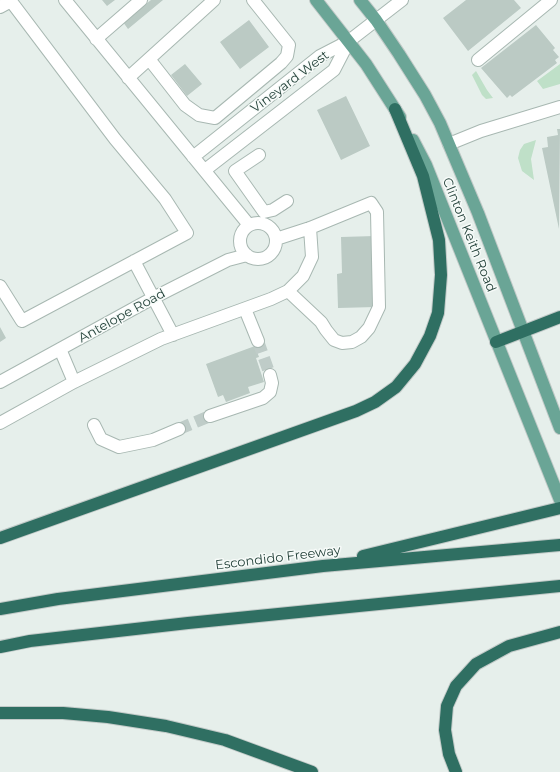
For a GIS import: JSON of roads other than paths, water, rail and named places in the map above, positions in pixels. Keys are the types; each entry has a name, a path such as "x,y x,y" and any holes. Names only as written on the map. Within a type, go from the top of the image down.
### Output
{"highway":[{"path":"0,538 356,411 376,402 396,388 415,364 430,336 438,313 441,276 439,240 423,176 395,109"},
{"path":"496,342 560,317"},
{"path":"323,566 560,508"},
{"name":"Escondido Freeway","path":"0,609 58,599 323,566 560,545"},
{"path":"0,647 30,641 188,622 560,586"},
{"path":"456,772 448,754 445,730 447,706 456,686 476,664 509,646 560,632"},
{"path":"0,713 64,713 108,717 166,726 225,740 312,772"}],"main road":[{"name":"Clinton Keith Road","path":"316,0 385,91 426,165 560,500"},
{"name":"Clinton Keith Road","path":"360,0 376,20 425,95 449,144 524,331 560,428"}],"street":[{"path":"65,0 96,40 249,225"},
{"path":"96,40 141,0"},
{"path":"128,78 214,0"},
{"path":"149,60 186,105 199,115 215,118 281,63 287,56 288,45 253,0"},
{"path":"349,42 402,0"},
{"path":"478,60 551,0"},
{"path":"0,286 22,322 187,233 165,199 7,3"},
{"name":"Vineyard West","path":"193,157 320,56 349,42"},
{"name":"Vineyard West","path":"205,170 334,70 349,42"},
{"path":"449,144 481,131 560,107"},
{"path":"259,155 235,171 264,212 273,210 287,201"},
{"path":"276,239 310,228 371,203 377,212 379,307 369,328 361,337 352,342 338,342 326,330 315,315 288,291"},
{"path":"255,223 266,225 271,229 276,239 275,245 269,255 258,259 247,254 243,250 240,239 245,229 249,225 255,223"},
{"path":"0,423 74,382 173,335 245,309 288,291 302,276 312,257 310,228"},
{"name":"Antelope Road","path":"0,382 153,298 228,260 247,254"},
{"path":"134,261 173,335"},
{"path":"245,309 258,341"},
{"path":"60,350 74,382"},
{"path":"210,416 263,398 270,392 272,383 270,374"},
{"path":"94,425 101,439 119,447 153,440 179,429"}],"tunnel":[{"path":"258,341 270,375"},
{"path":"179,429 210,416"}]}
